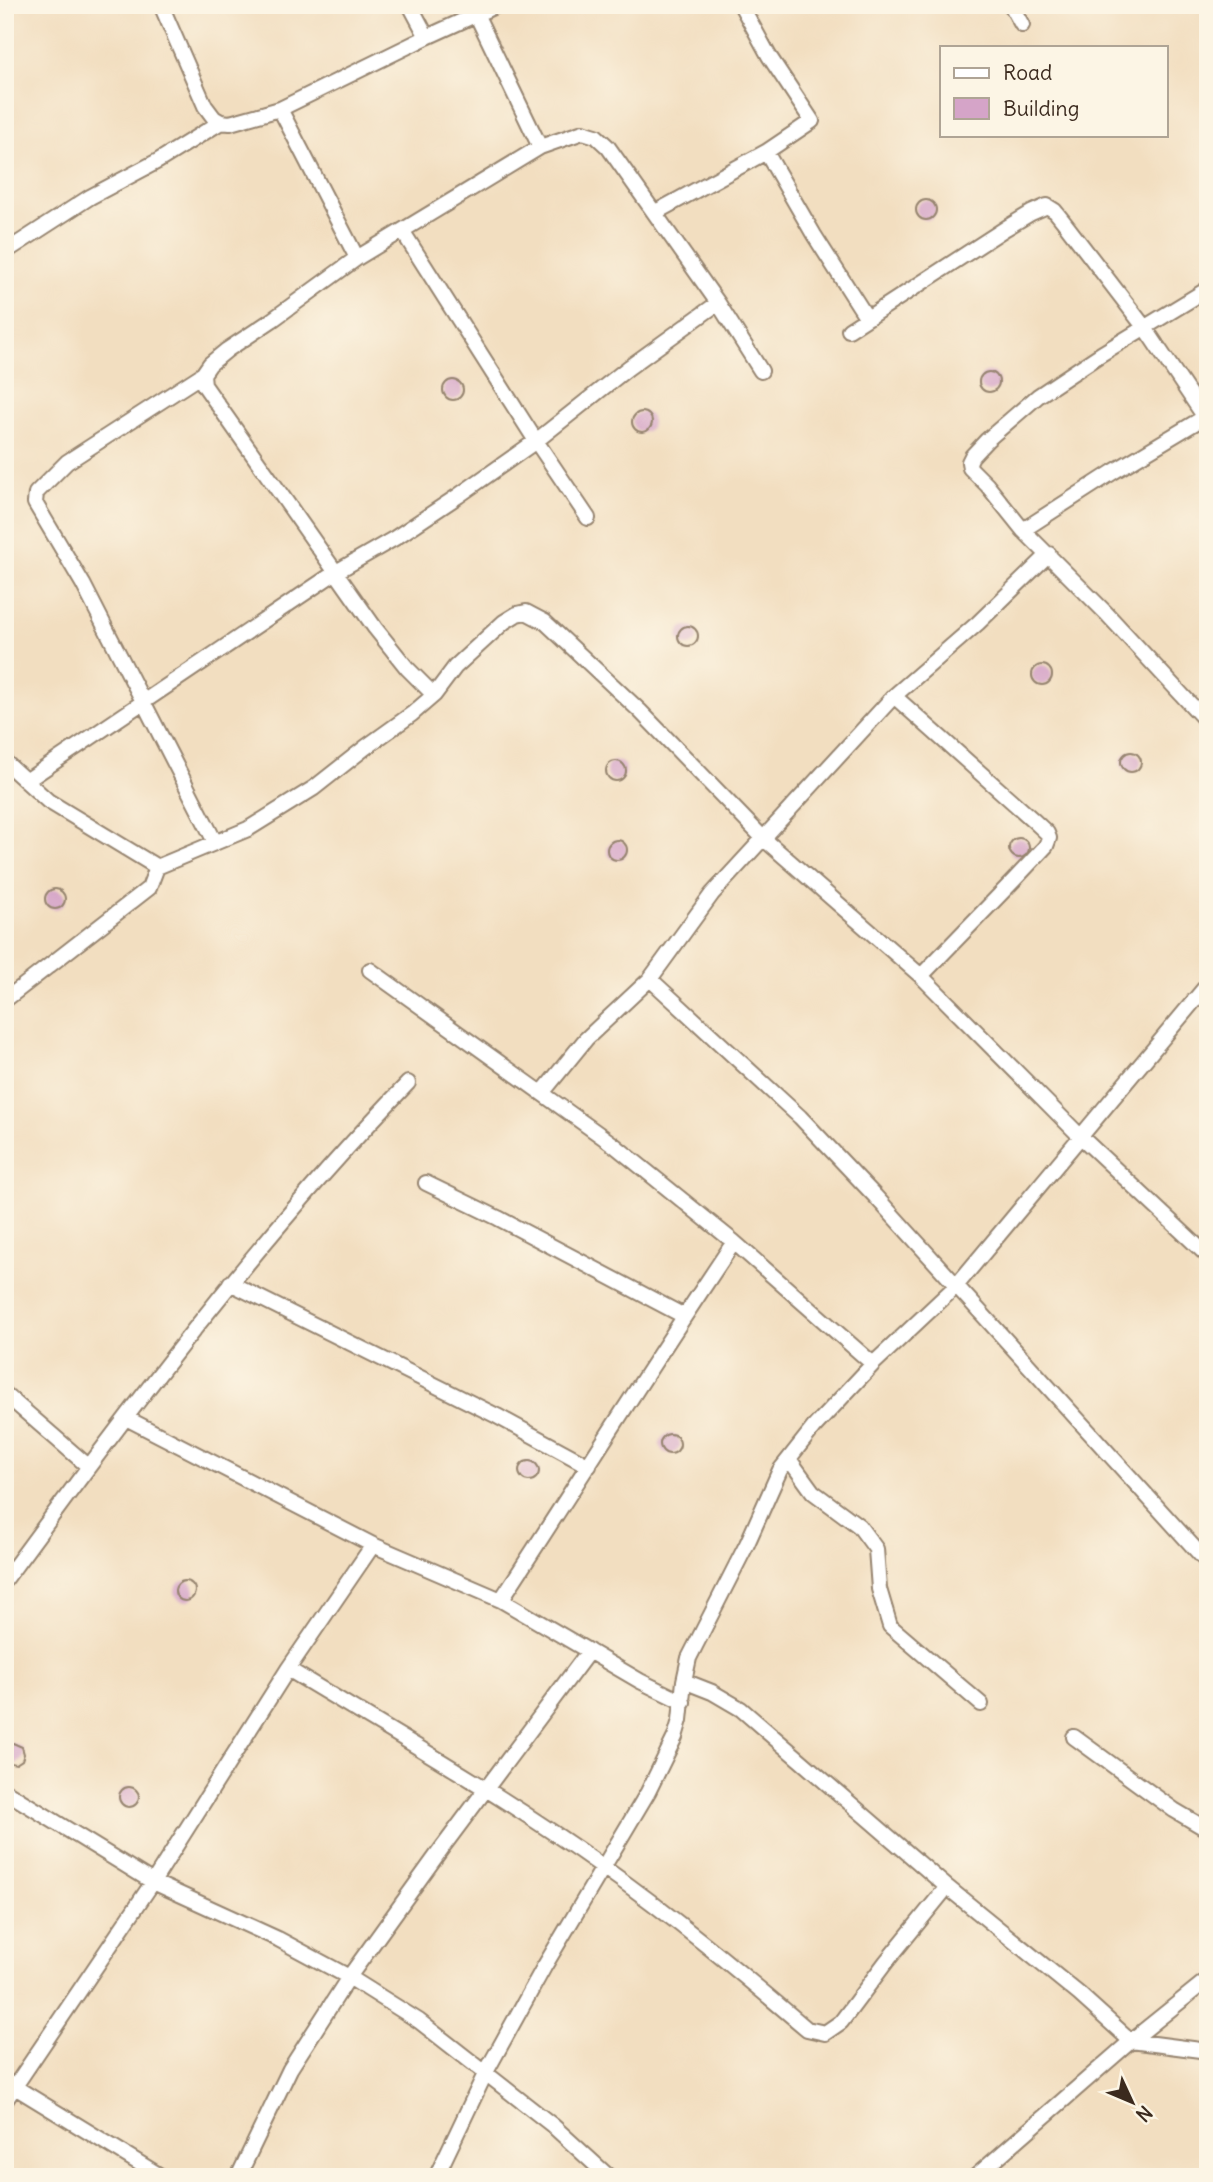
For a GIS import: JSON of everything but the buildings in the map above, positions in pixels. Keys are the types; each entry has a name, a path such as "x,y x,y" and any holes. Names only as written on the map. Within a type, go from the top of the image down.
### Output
{"street":[{"path":"160,5 205,106 214,118 230,123 280,109 497,5"},
{"path":"410,5 427,37"},
{"path":"656,212 766,152 812,121 769,56 741,5"},
{"path":"1011,5 1022,25"},
{"path":"477,16 540,147"},
{"path":"280,109 358,258"},
{"path":"5,252 90,197 158,162 221,122"},
{"path":"215,842 83,584 35,503 36,493 67,462 203,374 210,364 227,350 358,258 540,147 583,132 596,136 608,147 656,212 761,371"},
{"path":"766,152 814,235 867,318"},
{"path":"849,330 1031,213 1047,206 1055,211 1145,328 1207,418 1113,472 1023,530"},
{"path":"403,232 588,518"},
{"path":"1208,289 1038,396 986,440 972,456 970,468 1023,530 1106,613 1208,723"},
{"path":"26,781 336,572 406,531 536,441 628,368 718,303"},
{"path":"203,374 211,395 383,638 407,668 434,695"},
{"path":"542,1093 586,1039 650,979 712,894 894,696 978,623 1049,554"},
{"path":"5,1000 149,888 157,867 248,830 314,788 434,695 455,667 504,622 526,612 535,615 640,711 764,839 921,976 1080,1136 1208,1256"},
{"path":"894,696 1033,820 1049,838 1046,846 921,976"},
{"path":"5,762 48,801 157,867"},
{"path":"370,970 614,1144 734,1242 873,1364"},
{"path":"650,979 800,1117 901,1224 1208,1563"},
{"path":"436,2177 486,2072 544,1967 648,1792 675,1737 689,1658 747,1544 780,1470 814,1427 873,1364 956,1286 1208,984"},
{"path":"5,1580 88,1466 230,1283 363,1129 408,1083"},
{"path":"426,1183 684,1316"},
{"path":"501,1600 734,1242"},
{"path":"230,1283 497,1416 589,1466"},
{"path":"5,1394 88,1466"},
{"path":"126,1418 373,1545 501,1600 640,1681 683,1702"},
{"path":"789,1459 813,1492 859,1526 876,1549 879,1589 890,1626 981,1704"},
{"path":"5,2101 9,2084 153,1882 288,1670 373,1545"},
{"path":"238,2177 290,2069 349,1977 589,1651"},
{"path":"288,1670 486,1788 604,1868 733,1967 807,2029 825,2033 841,2022 947,1887"},
{"path":"684,1681 712,1692 741,1709 1131,2041 1208,2051"},
{"path":"1074,1737 1174,1810 1208,1830"},
{"path":"5,1791 153,1882 278,1939 349,1977 419,2021 552,2125 609,2177"},
{"path":"975,2177 1131,2041 1208,1979"},
{"path":"9,2084 162,2177"}]}
